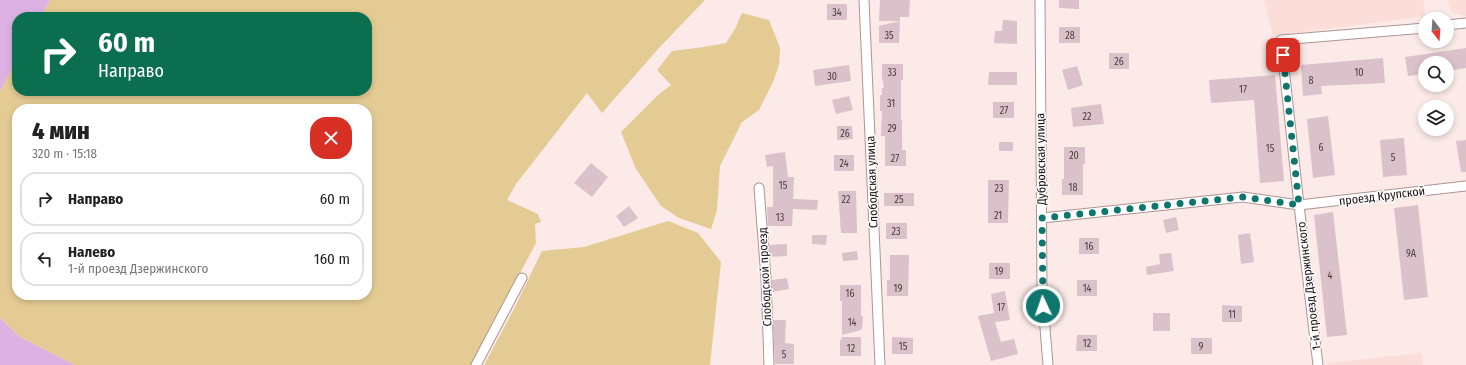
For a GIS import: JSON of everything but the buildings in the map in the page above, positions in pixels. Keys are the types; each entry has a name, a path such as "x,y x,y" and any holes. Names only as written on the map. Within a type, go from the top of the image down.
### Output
{"street":[{"name":"Слободская улица","path":"864,0 880,365"},
{"name":"Дубровская улица","path":"1040,0 1042,291 1048,365"},
{"path":"1454,25 1466,23"},
{"name":"1-й проезд Дзержинского","path":"1318,365 1299,205 1282,40 1418,29"},
{"name":"проезд Крупской","path":"1042,218 1243,197 1299,205 1466,186"},
{"name":"Слободской проезд","path":"760,188 766,278 769,365"},
{"path":"476,365 522,278"}],"shaded area":[{"path":"0,0 50,0 44,12 12,12 12,69 0,91"},
{"path":"50,0 705,0 658,49 602,113 587,93 516,184 507,200 538,214 541,222 535,224 536,243 471,365 75,365 20,337 0,318 0,91 12,69 12,96 372,96 372,12 44,12"},
{"path":"1264,0 1423,0 1425,12 1418,12 1418,17 1273,36"},
{"path":"1447,0 1466,0 1466,16 1451,12"},
{"path":"742,13 769,20 780,48 779,65 773,82 759,110 742,122 720,166 717,210 711,229 679,218 661,206 636,169 621,132 658,95 671,85 657,70 672,51 726,43 735,29"},
{"path":"668,221 698,233 721,262 710,365 484,365 514,309 542,251 584,247"},
{"path":"0,318 20,337 75,365 0,365"},
{"path":"1421,353 1423,365 1328,365 1328,363"}],"route":[{"path":"1043,306 1042,218 1243,197 1299,205 1283,55"}]}
